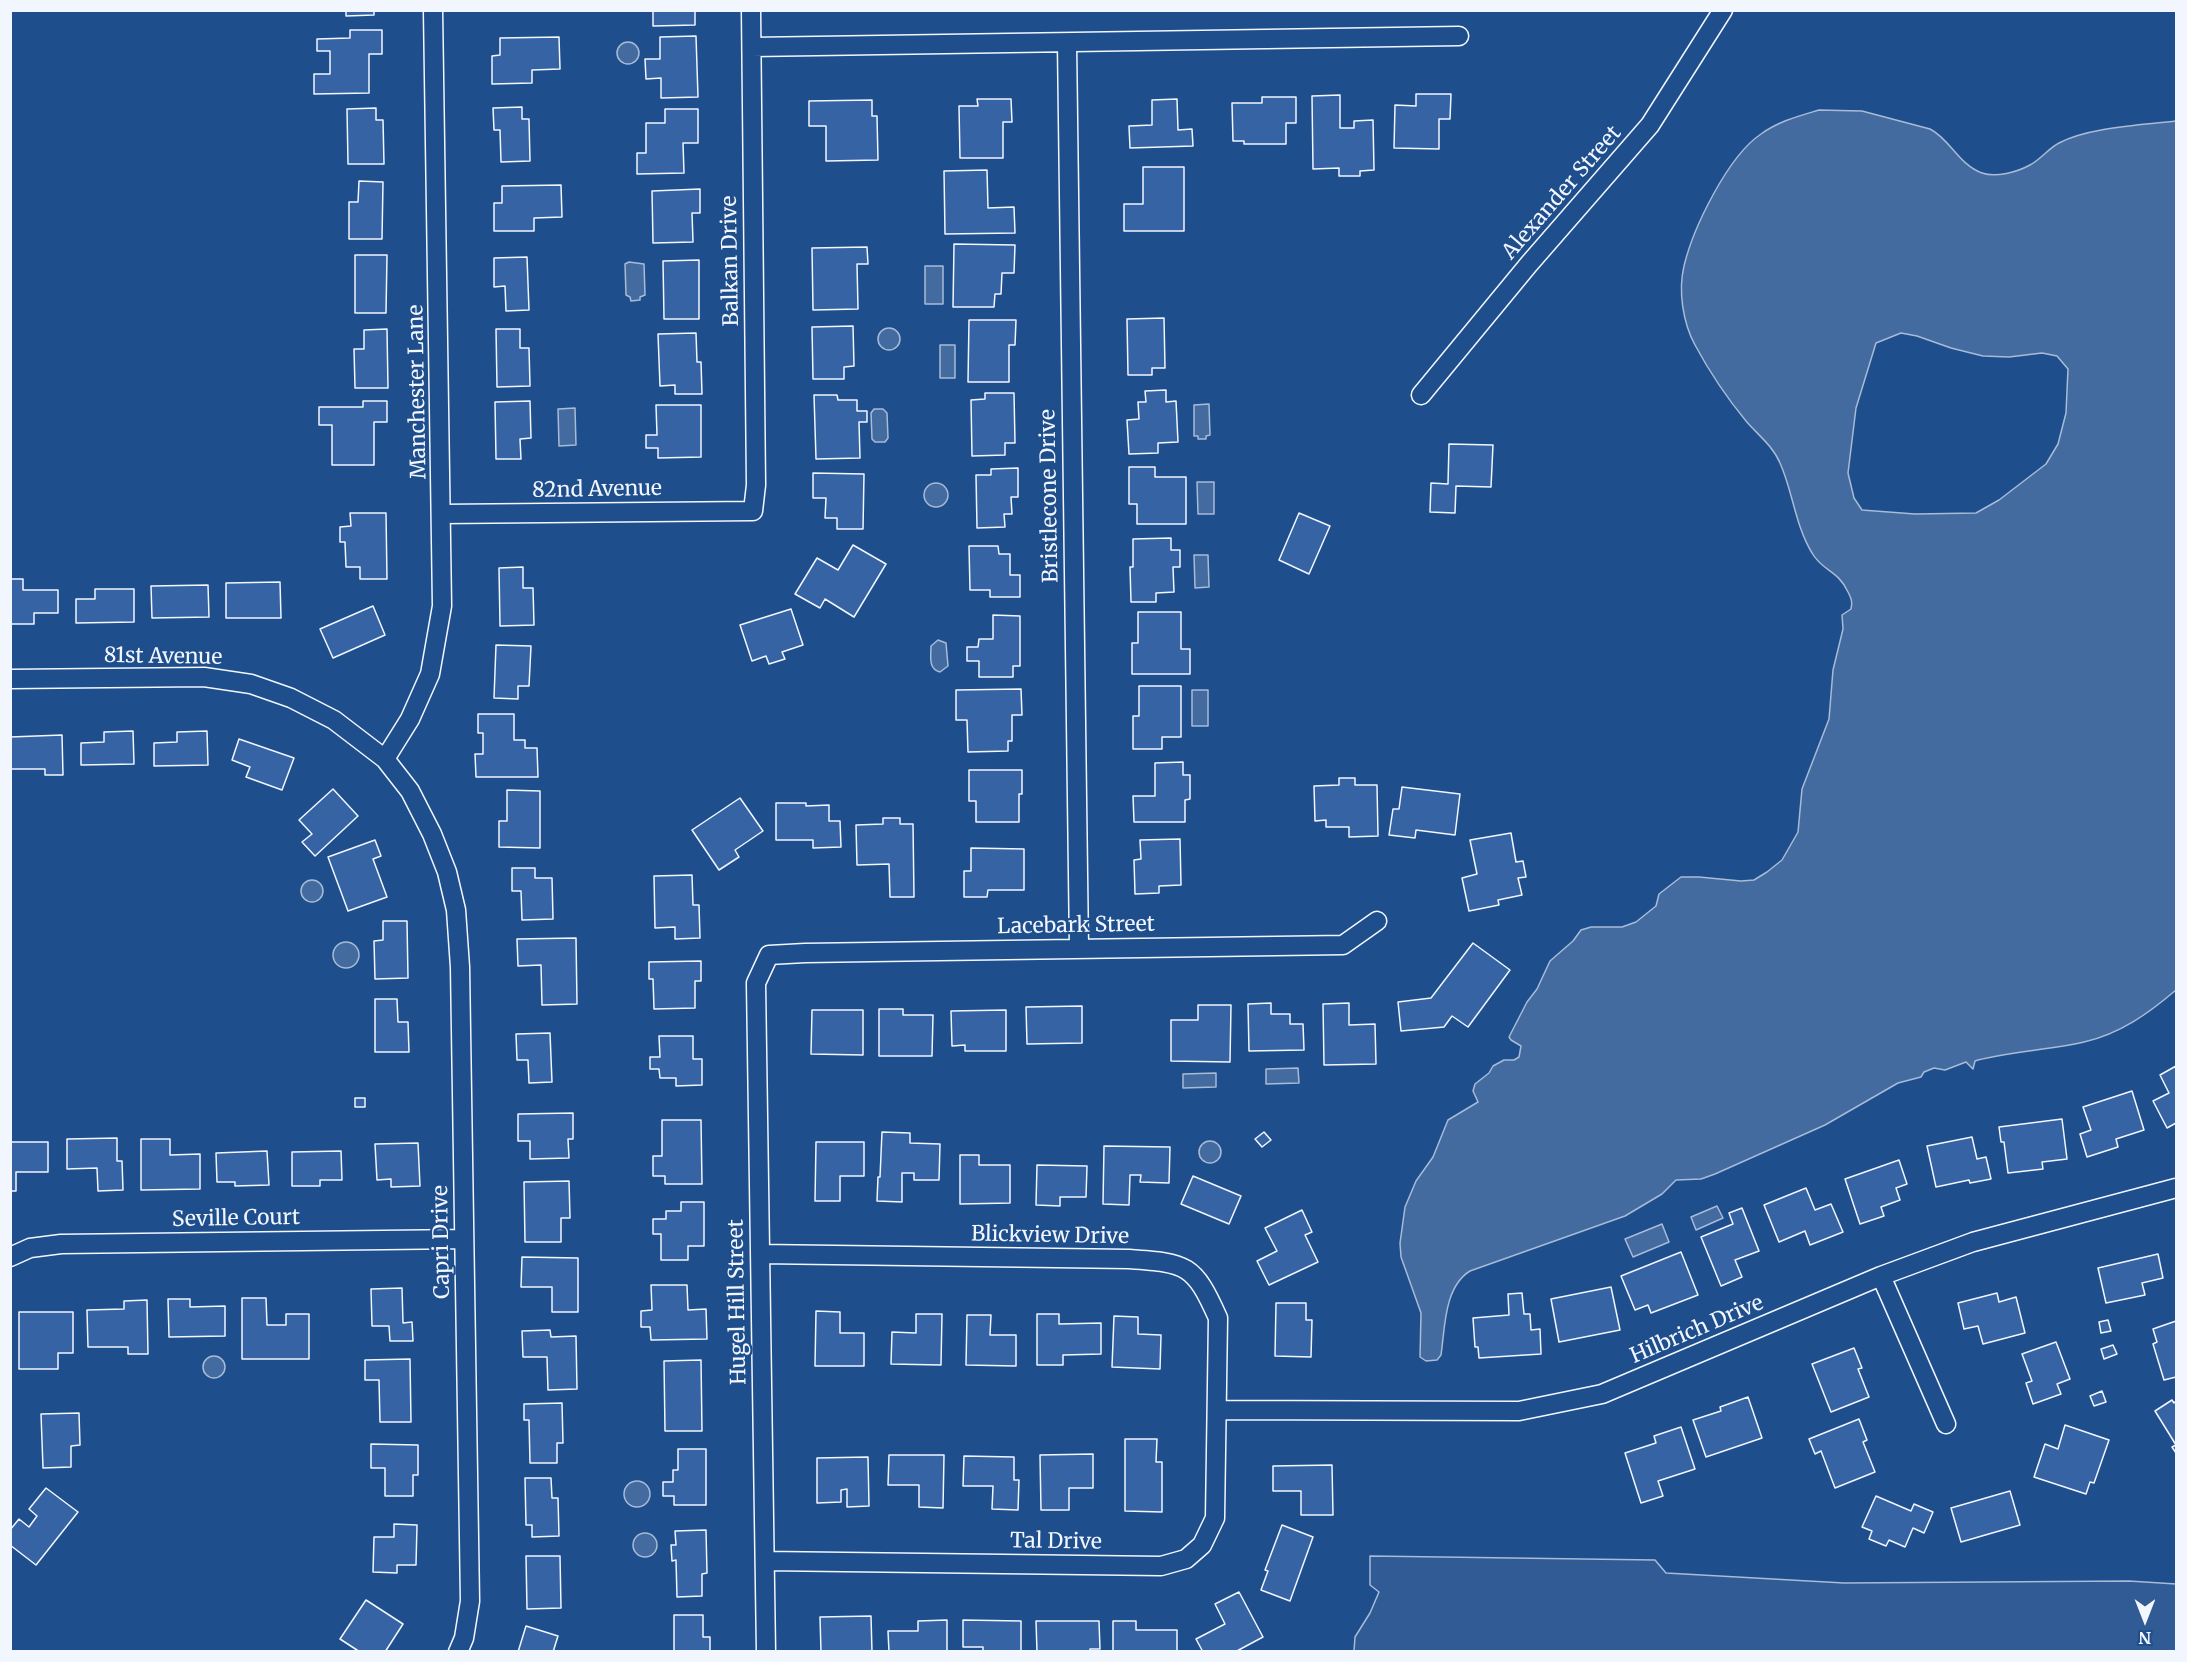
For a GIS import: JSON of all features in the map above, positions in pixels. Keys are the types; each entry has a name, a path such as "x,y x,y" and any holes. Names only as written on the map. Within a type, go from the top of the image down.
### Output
{"street":[{"name":"Manchester Lane","path":"385,759 410,719 430,674 442,606 433,10"},
{"name":"Balkan Drive","path":"751,10 756,485 753,512"},
{"name":"Alexander Street","path":"1420,395 1529,264 1650,125 1723,10"},
{"path":"752,47 1459,36"},
{"name":"Bristlecone Drive","path":"1066,43 1079,949"},
{"name":"82nd Avenue","path":"442,514 753,512"},
{"name":"81st Avenue","path":"10,679 204,677 251,684 291,698 334,720 385,759 410,791 432,834"},
{"name":"Capri Drive","path":"432,834 447,872 456,910 460,967 470,1601 464,1638 458,1652"},
{"name":"Lacebark Street","path":"769,956 805,953 1343,945 1377,921"},
{"name":"Hugel Hill Street","path":"766,1652 756,983 769,956"},
{"name":"Hilbrich Drive","path":"1218,1410 1519,1411 1602,1394 1881,1276 1973,1242 2176,1188"},
{"name":"Seville Court","path":"10,1257 30,1248 61,1244 464,1239"},
{"name":"Blickview Drive","path":"760,1254 1129,1259 1170,1262 1194,1274 1207,1293 1218,1318 1218,1410"},
{"path":"1881,1276 1946,1425"},
{"name":"Tal Drive","path":"765,1561 1161,1566 1186,1559 1202,1545 1215,1518 1218,1410"}],"shaded area":[{"path":"628,42 636,45 639,53 636,61 628,64 620,61 617,53 620,45"},
{"path":"1819,110 1862,111 1930,129 1937,133 1967,164 1982,173 1994,175 2025,168 2059,143 2085,133 2116,127 2176,121 2176,990 2133,1022 2110,1034 2071,1045 1978,1060 1975,1061 1973,1069 1966,1062 1945,1070 1934,1068 1924,1072 1921,1077 1898,1083 1825,1125 1715,1174 1701,1179 1676,1180 1662,1194 1625,1216 1470,1271 1461,1278 1450,1297 1441,1355 1437,1360 1426,1361 1420,1357 1421,1313 1401,1257 1400,1243 1405,1207 1416,1181 1433,1157 1448,1120 1478,1102 1473,1091 1475,1084 1489,1073 1493,1066 1504,1060 1514,1060 1519,1057 1521,1046 1509,1037 1527,1002 1537,989 1550,961 1573,941 1581,930 1591,927 1622,927 1636,922 1656,906 1659,894 1681,877 1754,880 1782,860 1798,832 1802,789 1829,719 1833,670 1843,629 1842,615 1851,609 1852,604 1840,579 1820,564 1806,542 1777,457 1732,403 1695,345 1685,317 1682,276 1695,232 1714,194 1736,159 1749,144 1768,129 1789,119","holes":["1901,333 1983,356 2009,357 2042,353 2057,356 2068,369 2066,413 2058,444 2046,464 1999,500 1976,513 1915,514 1862,510 1854,498 1848,473 1856,408 1876,343"]},
{"path":"629,262 644,264 645,295 640,297 640,300 631,301 626,295 625,264"},
{"path":"925,266 943,266 943,304 925,304"},
{"path":"889,328 897,331 900,339 897,347 889,350 881,347 878,339 881,331"},
{"path":"940,345 955,345 955,378 940,378"},
{"path":"1209,404 1210,435 1206,436 1206,439 1198,439 1198,436 1194,436 1194,405"},
{"path":"575,408 576,445 559,446 558,409"},
{"path":"874,409 883,409 887,413 888,438 885,442 875,442 872,439 871,413"},
{"path":"1197,482 1214,482 1214,514 1198,514"},
{"path":"936,483 945,486 948,495 945,504 936,507 927,504 924,495 927,486"},
{"path":"1194,555 1208,555 1209,587 1195,588"},
{"path":"938,640 946,643 948,666 940,672 932,665 931,658 931,646"},
{"path":"1192,690 1208,690 1208,726 1192,726"},
{"path":"312,880 320,883 323,891 320,899 312,902 304,899 301,891 304,883"},
{"path":"346,942 355,946 359,955 355,964 346,968 337,964 333,955 337,946"},
{"path":"1298,1068 1299,1083 1266,1084 1266,1069"},
{"path":"1216,1073 1216,1087 1183,1088 1183,1074"},
{"path":"1210,1141 1218,1144 1221,1152 1218,1160 1210,1163 1202,1160 1199,1152 1202,1144"},
{"path":"1717,1206 1723,1218 1696,1230 1691,1217"},
{"path":"1662,1224 1669,1242 1633,1257 1625,1239"},
{"path":"210,1356 218,1356 225,1363 225,1371 218,1378 210,1378 203,1371 203,1363"},
{"path":"637,1481 646,1485 650,1494 646,1503 637,1507 628,1503 624,1494 628,1485"},
{"path":"645,1533 654,1536 657,1545 654,1554 645,1557 636,1554 633,1545 636,1536"},
{"path":"1370,1556 1655,1560 1666,1573 1844,1583 2129,1581 2176,1584 2176,1651 1354,1651 1355,1637 1370,1613 1379,1592 1370,1585"}],"building":[{"path":"346,10 374,10 374,15 346,16"},
{"path":"653,10 695,10 695,25 653,26"},
{"path":"350,30 382,30 382,54 369,54 369,93 314,94 314,74 330,74 330,51 317,51 317,39 350,38"},
{"path":"696,36 698,97 661,98 661,78 646,79 645,59 660,59 660,37"},
{"path":"559,37 560,69 532,70 532,83 492,84 492,56 500,55 500,38"},
{"path":"1416,94 1451,94 1450,119 1439,119 1439,149 1394,148 1395,105 1416,106"},
{"path":"1340,95 1340,128 1354,128 1354,121 1373,120 1374,170 1360,171 1360,176 1339,176 1339,168 1313,169 1312,96"},
{"path":"1262,97 1296,97 1296,123 1286,123 1286,144 1244,144 1244,141 1233,141 1232,103 1262,103"},
{"path":"977,99 1011,99 1012,122 1003,122 1003,158 960,158 959,106 978,106"},
{"path":"1177,99 1178,130 1192,129 1193,146 1130,148 1129,126 1152,125 1152,100"},
{"path":"872,100 872,116 877,116 878,160 826,161 826,126 809,126 809,101"},
{"path":"522,107 522,119 529,119 530,161 501,162 500,130 494,130 493,108"},
{"path":"376,108 376,120 383,120 384,164 348,164 347,109"},
{"path":"665,109 698,109 698,143 683,143 684,173 637,174 637,153 646,153 646,123 665,123"},
{"path":"1143,167 1184,167 1184,231 1124,231 1124,204 1143,204"},
{"path":"987,170 988,208 1014,207 1015,233 945,234 944,171"},
{"path":"359,181 383,182 382,239 349,239 349,202 358,202"},
{"path":"561,185 562,217 534,218 534,231 494,231 494,203 502,203 502,186"},
{"path":"700,189 700,213 692,213 693,242 653,243 652,191"},
{"path":"954,244 1015,245 1014,273 1002,273 1001,294 995,294 994,307 953,307"},
{"path":"867,247 868,264 857,264 858,309 813,310 812,248"},
{"path":"355,255 387,255 386,313 355,313"},
{"path":"527,257 529,310 506,311 505,286 494,287 494,258"},
{"path":"699,260 699,319 664,319 663,261"},
{"path":"1164,318 1165,368 1152,368 1152,375 1128,375 1127,319"},
{"path":"969,320 1016,320 1015,345 1009,345 1009,382 968,382"},
{"path":"853,326 854,366 844,367 844,379 813,379 812,327"},
{"path":"387,329 388,388 355,388 354,349 364,349 364,330"},
{"path":"496,329 520,329 520,348 529,348 530,386 497,387"},
{"path":"696,333 697,362 701,362 702,394 675,394 675,385 660,386 658,334"},
{"path":"1166,390 1166,402 1176,401 1178,442 1158,443 1158,453 1129,454 1127,420 1139,419 1138,402 1146,402 1145,391"},
{"path":"985,393 1014,393 1015,443 1005,443 1005,455 972,456 971,400 985,399"},
{"path":"814,395 837,395 838,400 857,400 857,411 867,411 867,422 859,422 860,458 816,459"},
{"path":"363,401 387,401 387,422 374,422 374,465 332,465 332,425 319,425 319,407 363,407"},
{"path":"530,401 531,438 520,439 521,459 496,459 495,402"},
{"path":"656,405 701,405 701,457 658,458 658,448 646,448 646,435 657,435"},
{"path":"1449,444 1493,445 1491,487 1456,486 1455,513 1430,512 1431,483 1448,484"},
{"path":"1129,467 1155,467 1155,477 1186,477 1186,524 1137,524 1137,504 1129,504"},
{"path":"1018,468 1018,497 1011,497 1012,514 1004,514 1005,527 977,528 976,475 991,475 991,469"},
{"path":"813,473 864,474 863,529 837,529 837,518 825,518 826,498 813,498"},
{"path":"350,513 386,513 387,579 360,579 360,567 346,567 345,542 340,542 340,527 351,526"},
{"path":"1299,513 1330,526 1309,574 1279,560"},
{"path":"1171,538 1171,550 1180,550 1180,567 1173,567 1174,592 1156,593 1156,602 1131,602 1130,567 1133,567 1133,539"},
{"path":"853,545 886,564 854,617 825,599 820,608 795,594 817,558 838,570"},
{"path":"969,546 998,546 999,554 1010,554 1010,575 1020,575 1020,597 990,597 990,590 970,590"},
{"path":"523,567 523,588 533,588 534,625 500,626 499,568"},
{"path":"10,579 23,579 23,590 58,590 58,613 34,613 34,624 10,624"},
{"path":"280,582 281,618 226,618 226,583"},
{"path":"208,585 209,617 152,618 151,586"},
{"path":"95,589 134,589 134,622 76,623 76,599 95,599"},
{"path":"373,606 385,635 333,658 320,629"},
{"path":"791,609 803,645 782,652 785,659 769,664 766,656 752,661 740,625"},
{"path":"1138,612 1181,612 1181,649 1190,649 1190,674 1132,674 1132,643 1138,643"},
{"path":"993,615 1020,616 1020,666 1013,666 1013,677 979,677 979,661 967,661 967,647 978,647 979,639 993,639"},
{"path":"496,645 531,646 529,686 518,686 518,699 494,698"},
{"path":"1139,686 1181,686 1181,737 1162,737 1162,749 1133,749 1133,716 1139,716"},
{"path":"1021,689 1022,715 1012,715 1012,741 1008,741 1008,751 968,752 967,720 956,720 956,690"},
{"path":"478,714 514,714 514,740 525,740 525,748 537,748 538,777 476,777 475,754 483,754 483,733 478,733"},
{"path":"133,731 134,764 81,765 81,743 104,742 104,732"},
{"path":"207,731 208,765 154,766 154,743 177,742 177,732"},
{"path":"62,735 63,775 45,775 45,769 10,769 10,737"},
{"path":"239,739 294,758 282,790 246,777 250,767 232,760"},
{"path":"1183,762 1183,775 1190,775 1190,799 1185,800 1185,822 1134,822 1133,796 1155,796 1155,763"},
{"path":"969,770 1022,770 1019,822 976,822 976,801 969,801"},
{"path":"1339,778 1355,778 1355,785 1377,785 1378,836 1349,837 1349,827 1326,827 1326,820 1315,821 1314,786 1339,785"},
{"path":"1402,787 1460,794 1455,835 1416,830 1415,838 1389,835 1393,809 1399,809"},
{"path":"333,789 358,816 315,856 302,842 312,834 299,820"},
{"path":"507,790 540,791 540,848 499,847 499,821 507,821"},
{"path":"740,798 763,831 735,850 739,857 719,870 692,830"},
{"path":"776,803 806,803 806,806 829,805 829,821 840,821 841,847 813,848 813,840 776,840"},
{"path":"883,818 900,818 900,824 913,824 914,897 890,897 889,864 857,865 856,825 883,824"},
{"path":"1511,833 1516,862 1523,861 1526,877 1518,878 1522,895 1498,900 1499,905 1469,911 1462,878 1477,874 1470,840"},
{"path":"1180,839 1181,885 1159,886 1159,893 1135,894 1134,860 1141,859 1140,840"},
{"path":"375,840 381,856 373,859 387,897 348,911 328,857"},
{"path":"971,848 1024,849 1024,890 988,890 987,897 964,897 964,871 971,871"},
{"path":"512,868 535,868 535,878 552,878 553,919 522,920 521,891 512,891"},
{"path":"692,875 693,905 699,905 700,938 675,939 675,927 655,928 654,876"},
{"path":"383,921 407,921 408,978 375,979 374,941 383,940"},
{"path":"576,938 577,1004 542,1005 541,965 518,966 517,939"},
{"path":"1473,943 1510,970 1468,1027 1452,1016 1444,1027 1401,1031 1398,1002 1431,998"},
{"path":"701,961 701,981 695,981 695,1008 654,1009 653,979 649,979 649,962"},
{"path":"375,999 397,999 398,1022 408,1022 409,1052 375,1052"},
{"path":"1271,1003 1271,1014 1290,1014 1290,1024 1303,1024 1304,1050 1249,1051 1248,1004"},
{"path":"1349,1003 1349,1025 1375,1024 1376,1064 1324,1065 1323,1004"},
{"path":"1198,1005 1231,1005 1230,1062 1171,1061 1171,1020 1198,1020"},
{"path":"1082,1006 1082,1043 1027,1044 1026,1007"},
{"path":"879,1009 903,1009 903,1015 933,1015 932,1056 879,1056"},
{"path":"812,1010 863,1010 863,1055 811,1054"},
{"path":"1006,1010 1006,1051 965,1051 965,1045 952,1046 951,1011"},
{"path":"550,1033 552,1082 529,1083 528,1060 517,1060 516,1034"},
{"path":"659,1036 693,1036 693,1059 702,1059 702,1085 676,1086 676,1078 660,1078 659,1069 650,1069 650,1057 660,1057"},
{"path":"2176,1066 2176,1123 2167,1128 2153,1101 2169,1093 2160,1075"},
{"path":"2132,1091 2144,1130 2116,1139 2118,1147 2087,1157 2080,1134 2091,1130 2083,1107"},
{"path":"355,1098 365,1098 365,1107 355,1107"},
{"path":"573,1113 573,1139 568,1139 569,1158 530,1159 530,1141 518,1141 518,1114"},
{"path":"2062,1119 2067,1159 2042,1162 2043,1169 2008,1173 2004,1142 2001,1142 1999,1127"},
{"path":"662,1120 701,1120 702,1184 665,1184 665,1176 653,1176 653,1156 662,1156"},
{"path":"882,1132 910,1133 910,1143 940,1144 939,1180 914,1180 914,1173 902,1173 902,1202 877,1201"},
{"path":"1264,1132 1271,1140 1262,1147 1255,1139"},
{"path":"1972,1137 1977,1159 1986,1157 1991,1179 1970,1183 1969,1180 1936,1187 1927,1146"},
{"path":"117,1138 117,1161 122,1161 123,1190 98,1191 97,1168 67,1169 67,1139"},
{"path":"141,1139 170,1139 170,1155 200,1154 200,1189 141,1190"},
{"path":"10,1142 48,1142 48,1172 16,1172 16,1191 10,1191"},
{"path":"816,1142 864,1142 864,1176 840,1176 840,1201 815,1201"},
{"path":"418,1143 420,1186 391,1187 391,1179 377,1180 375,1144"},
{"path":"1104,1146 1170,1147 1169,1183 1140,1182 1141,1175 1130,1175 1129,1205 1103,1204"},
{"path":"267,1151 269,1185 235,1186 235,1182 217,1182 216,1153"},
{"path":"341,1151 342,1180 320,1180 320,1186 292,1186 292,1152"},
{"path":"960,1155 979,1155 979,1165 1010,1165 1010,1203 960,1204"},
{"path":"1899,1160 1907,1184 1896,1188 1900,1200 1881,1207 1884,1216 1860,1224 1845,1179"},
{"path":"1037,1165 1087,1166 1086,1197 1060,1197 1060,1206 1036,1205"},
{"path":"1193,1176 1241,1196 1229,1224 1181,1204"},
{"path":"569,1181 570,1218 561,1218 561,1242 525,1242 524,1182"},
{"path":"1806,1188 1815,1210 1831,1204 1843,1232 1810,1245 1805,1231 1779,1242 1764,1205"},
{"path":"681,1202 704,1202 704,1246 688,1246 688,1260 661,1260 661,1234 653,1234 653,1219 666,1219 666,1211 681,1211"},
{"path":"1742,1208 1759,1251 1735,1260 1742,1277 1721,1286 1701,1237 1733,1224 1729,1213"},
{"path":"1302,1210 1312,1232 1305,1235 1318,1262 1269,1285 1257,1261 1277,1251 1265,1228"},
{"path":"1681,1252 1698,1295 1651,1313 1648,1305 1635,1310 1621,1276"},
{"path":"2158,1254 2163,1278 2142,1283 2145,1295 2106,1303 2098,1268"},
{"path":"522,1257 578,1258 578,1312 552,1312 552,1287 521,1287"},
{"path":"651,1285 687,1285 688,1310 706,1309 707,1339 651,1340 650,1327 641,1327 641,1311 652,1310"},
{"path":"1611,1287 1620,1330 1559,1342 1551,1299"},
{"path":"402,1288 403,1323 412,1322 413,1341 390,1341 389,1326 372,1326 371,1289"},
{"path":"1522,1293 1524,1314 1530,1314 1531,1330 1540,1329 1541,1354 1479,1358 1478,1347 1475,1347 1473,1318 1509,1315 1508,1294"},
{"path":"1997,1293 1999,1302 2016,1297 2025,1333 1983,1344 1978,1326 1964,1329 1958,1303"},
{"path":"242,1298 266,1298 267,1325 286,1325 286,1314 309,1314 309,1359 242,1359"},
{"path":"168,1299 190,1299 190,1307 225,1306 225,1336 169,1337"},
{"path":"147,1300 148,1354 128,1354 128,1347 88,1347 87,1310 124,1309 124,1301"},
{"path":"1276,1303 1306,1303 1306,1320 1312,1320 1311,1357 1275,1356"},
{"path":"816,1311 840,1312 840,1333 864,1333 864,1366 815,1366"},
{"path":"19,1312 73,1312 73,1353 58,1353 58,1369 19,1369"},
{"path":"916,1314 942,1314 941,1365 891,1364 892,1332 916,1333"},
{"path":"1037,1314 1059,1314 1059,1324 1101,1323 1101,1354 1063,1355 1063,1365 1037,1365"},
{"path":"967,1315 991,1315 990,1335 1016,1335 1016,1366 966,1365"},
{"path":"1114,1316 1138,1317 1138,1334 1161,1335 1160,1369 1112,1367"},
{"path":"2108,1320 2111,1331 2101,1333 2099,1322"},
{"path":"2176,1321 2176,1377 2164,1380 2153,1344 2157,1342 2153,1329"},
{"path":"550,1330 551,1337 576,1336 577,1389 548,1390 547,1357 523,1357 522,1331"},
{"path":"2056,1342 2070,1379 2057,1384 2061,1394 2033,1404 2026,1383 2032,1381 2022,1354"},
{"path":"2113,1345 2117,1354 2104,1359 2101,1349"},
{"path":"1854,1348 1862,1368 1858,1369 1869,1397 1831,1412 1812,1364"},
{"path":"410,1359 411,1422 380,1422 379,1380 365,1380 365,1360"},
{"path":"701,1360 702,1431 665,1431 664,1361"},
{"path":"2102,1391 2106,1402 2094,1406 2090,1396"},
{"path":"1748,1397 1762,1438 1706,1457 1693,1420 1721,1411 1720,1407"},
{"path":"2172,1400 2174,1403 2176,1401 2176,1445 2155,1411"},
{"path":"562,1403 563,1443 557,1443 557,1463 530,1463 529,1420 524,1420 524,1404"},
{"path":"79,1413 80,1445 71,1446 71,1467 43,1468 41,1414"},
{"path":"1859,1419 1867,1440 1863,1442 1875,1472 1835,1488 1821,1451 1815,1454 1809,1439"},
{"path":"2065,1425 2109,1440 2094,1483 2090,1482 2086,1494 2034,1477 2045,1444 2058,1449"},
{"path":"1681,1427 1695,1469 1658,1481 1663,1496 1641,1503 1625,1453 1656,1443 1654,1436"},
{"path":"1125,1439 1157,1439 1156,1462 1162,1462 1162,1512 1125,1511"},
{"path":"371,1444 418,1445 418,1475 413,1475 413,1496 385,1496 385,1468 371,1468"},
{"path":"678,1449 706,1449 706,1505 674,1505 674,1496 663,1496 663,1482 673,1482 673,1470 678,1470"},
{"path":"1093,1454 1093,1488 1069,1488 1069,1510 1041,1510 1040,1455"},
{"path":"889,1455 944,1455 943,1508 919,1507 919,1485 888,1485"},
{"path":"964,1456 1014,1457 1014,1480 1019,1480 1018,1510 992,1509 993,1486 963,1486"},
{"path":"868,1457 869,1506 847,1507 847,1489 841,1490 841,1502 817,1503 817,1458"},
{"path":"1332,1465 1333,1515 1301,1515 1301,1491 1273,1491 1273,1466"},
{"path":"525,1478 551,1478 552,1498 558,1498 559,1536 532,1537 532,1525 526,1525"},
{"path":"46,1488 78,1512 36,1565 10,1545 10,1530 19,1519 29,1527 37,1516 29,1509"},
{"path":"2010,1491 2020,1525 1961,1542 1951,1508"},
{"path":"1876,1496 1911,1511 1914,1504 1933,1512 1924,1533 1913,1528 1905,1547 1889,1540 1886,1546 1869,1539 1872,1531 1862,1527"},
{"path":"394,1524 417,1525 416,1565 397,1565 397,1573 373,1572 374,1537 394,1537"},
{"path":"1282,1525 1313,1537 1290,1601 1261,1590 1268,1571 1265,1570"},
{"path":"706,1530 707,1573 702,1574 702,1596 677,1597 676,1560 672,1561 671,1545 676,1545 675,1531"},
{"path":"526,1556 560,1556 561,1608 527,1609"},
{"path":"1239,1592 1263,1637 1235,1652 1203,1652 1196,1639 1225,1624 1215,1604"},
{"path":"366,1600 403,1624 385,1652 360,1652 340,1639"},
{"path":"674,1615 703,1615 703,1637 710,1637 710,1652 674,1652"},
{"path":"871,1616 872,1652 821,1652 820,1617"},
{"path":"947,1620 947,1652 889,1652 888,1631 918,1631 918,1621"},
{"path":"963,1620 1021,1621 1021,1652 983,1652 983,1647 963,1647"},
{"path":"1036,1621 1099,1621 1100,1649 1090,1649 1090,1652 1037,1652"},
{"path":"1113,1621 1136,1621 1136,1630 1177,1630 1177,1652 1113,1652"},
{"path":"526,1626 558,1636 553,1652 518,1652"}]}
